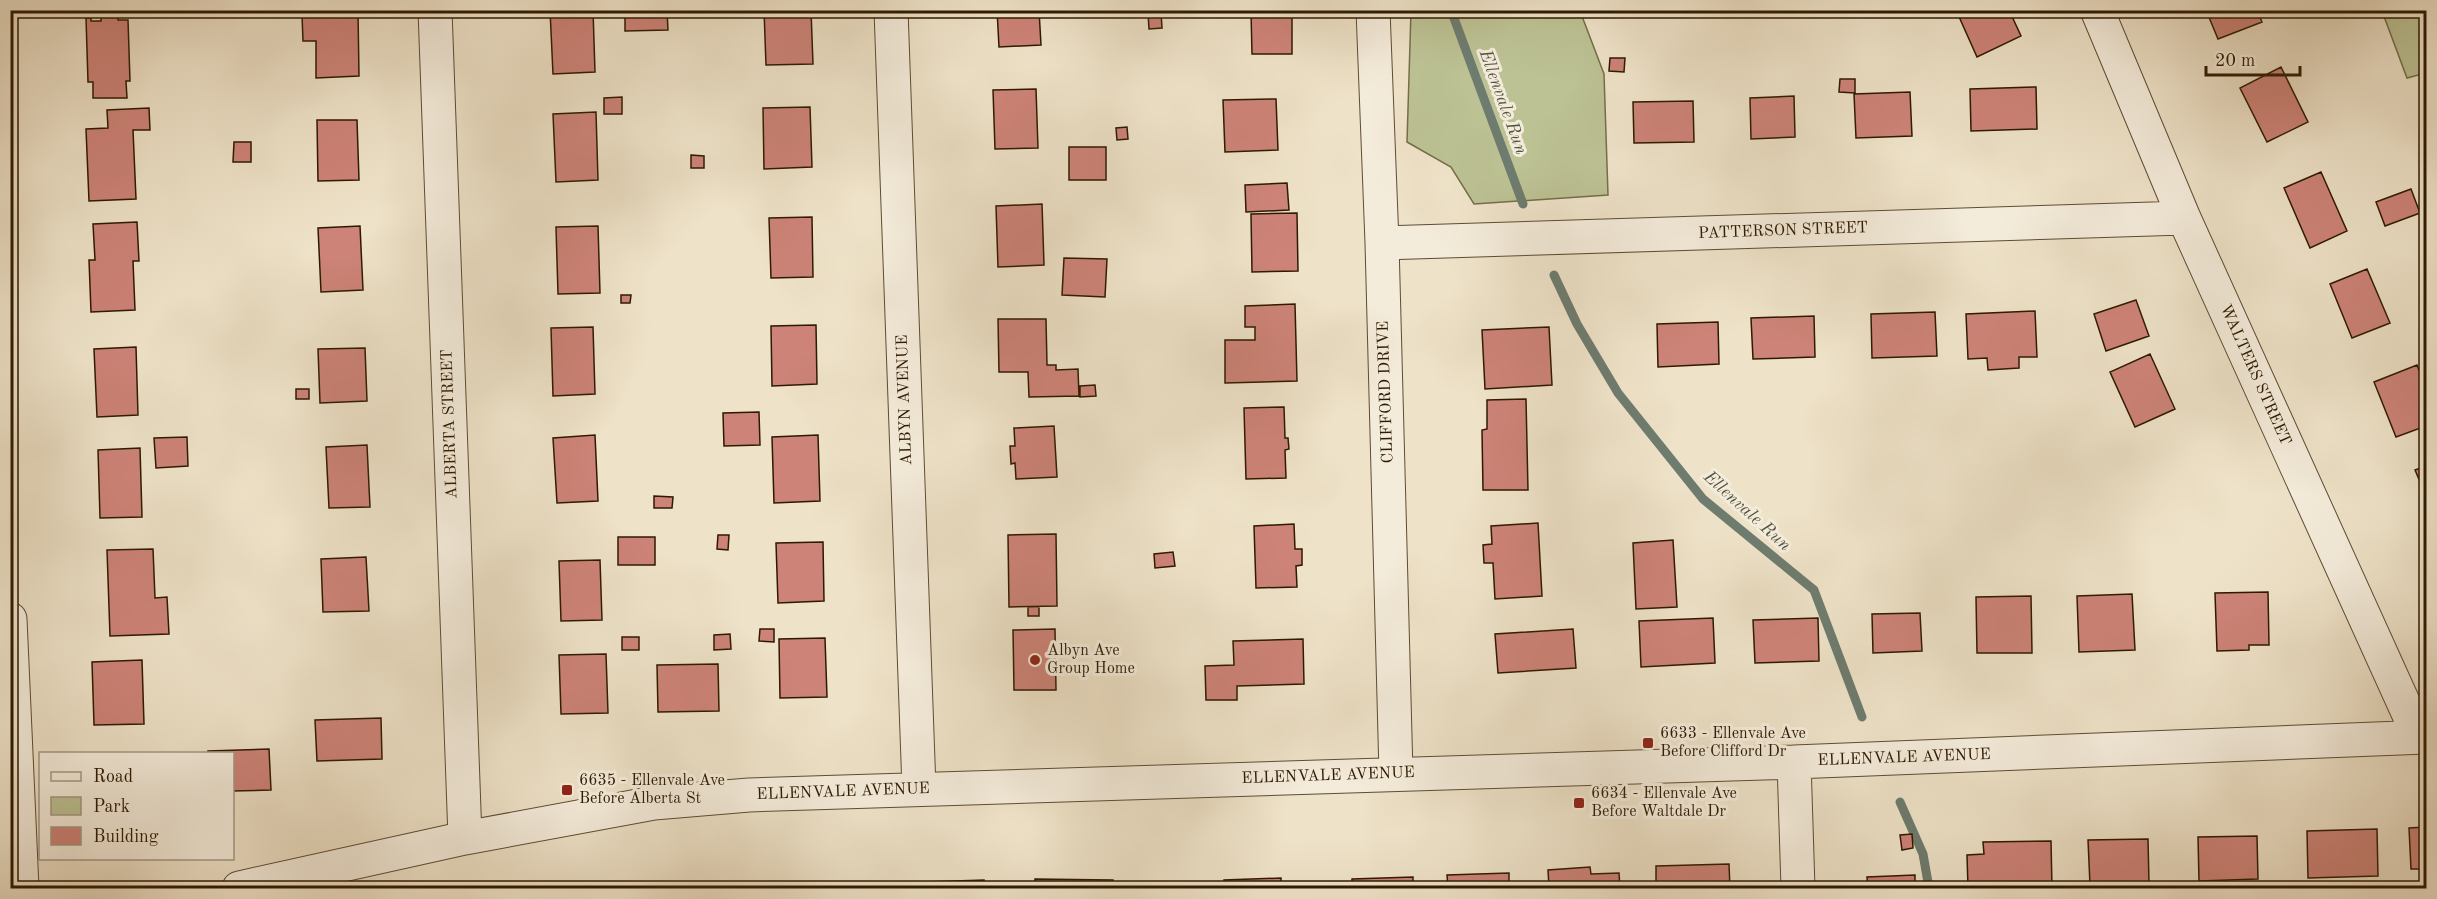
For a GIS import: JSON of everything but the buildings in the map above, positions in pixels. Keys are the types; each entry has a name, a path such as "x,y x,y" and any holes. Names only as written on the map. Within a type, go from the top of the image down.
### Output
{"street":[{"name":"ALBERTA STREET","path":"435,10 465,838"},
{"name":"ALBYN AVENUE","path":"891,10 919,789"},
{"name":"CLIFFORD DRIVE","path":"1373,10 1382,243 1396,774"},
{"name":"WALTERS STREET","path":"2097,10 2184,218 2423,737"},
{"name":"PATTERSON STREET","path":"1382,243 2184,218"},
{"path":"10,619 22,888"},
{"name":"ELLENVALE AVENUE","path":"239,888 465,838 654,803 749,795 1794,762 2423,737"},
{"path":"1794,762 1798,888"}],"green space":[{"path":"1411,11 1580,11 1604,74 1608,195 1474,204 1451,167 1407,142"},
{"path":"2382,11 2426,11 2426,73 2407,78"}],"waterway":[{"name":"Ellenvale Run","path":"1451,10 1523,204"},
{"name":"Ellenvale Run","path":"1554,275 1577,324 1618,393 1703,499 1814,590 1862,717"},
{"name":"Ellenvale Run","path":"1900,802 1923,854 1929,888"}],"place":[{"name":"Albyn Ave Group Home","path":"1035,660"},
{"name":"6633 - Ellenvale Ave Before Clifford Dr","path":"1648,743"},
{"name":"6635 - Ellenvale Ave Before Alberta St","path":"567,790"},
{"name":"6634 - Ellenvale Ave Before Waltdale Dr","path":"1579,803"}]}
